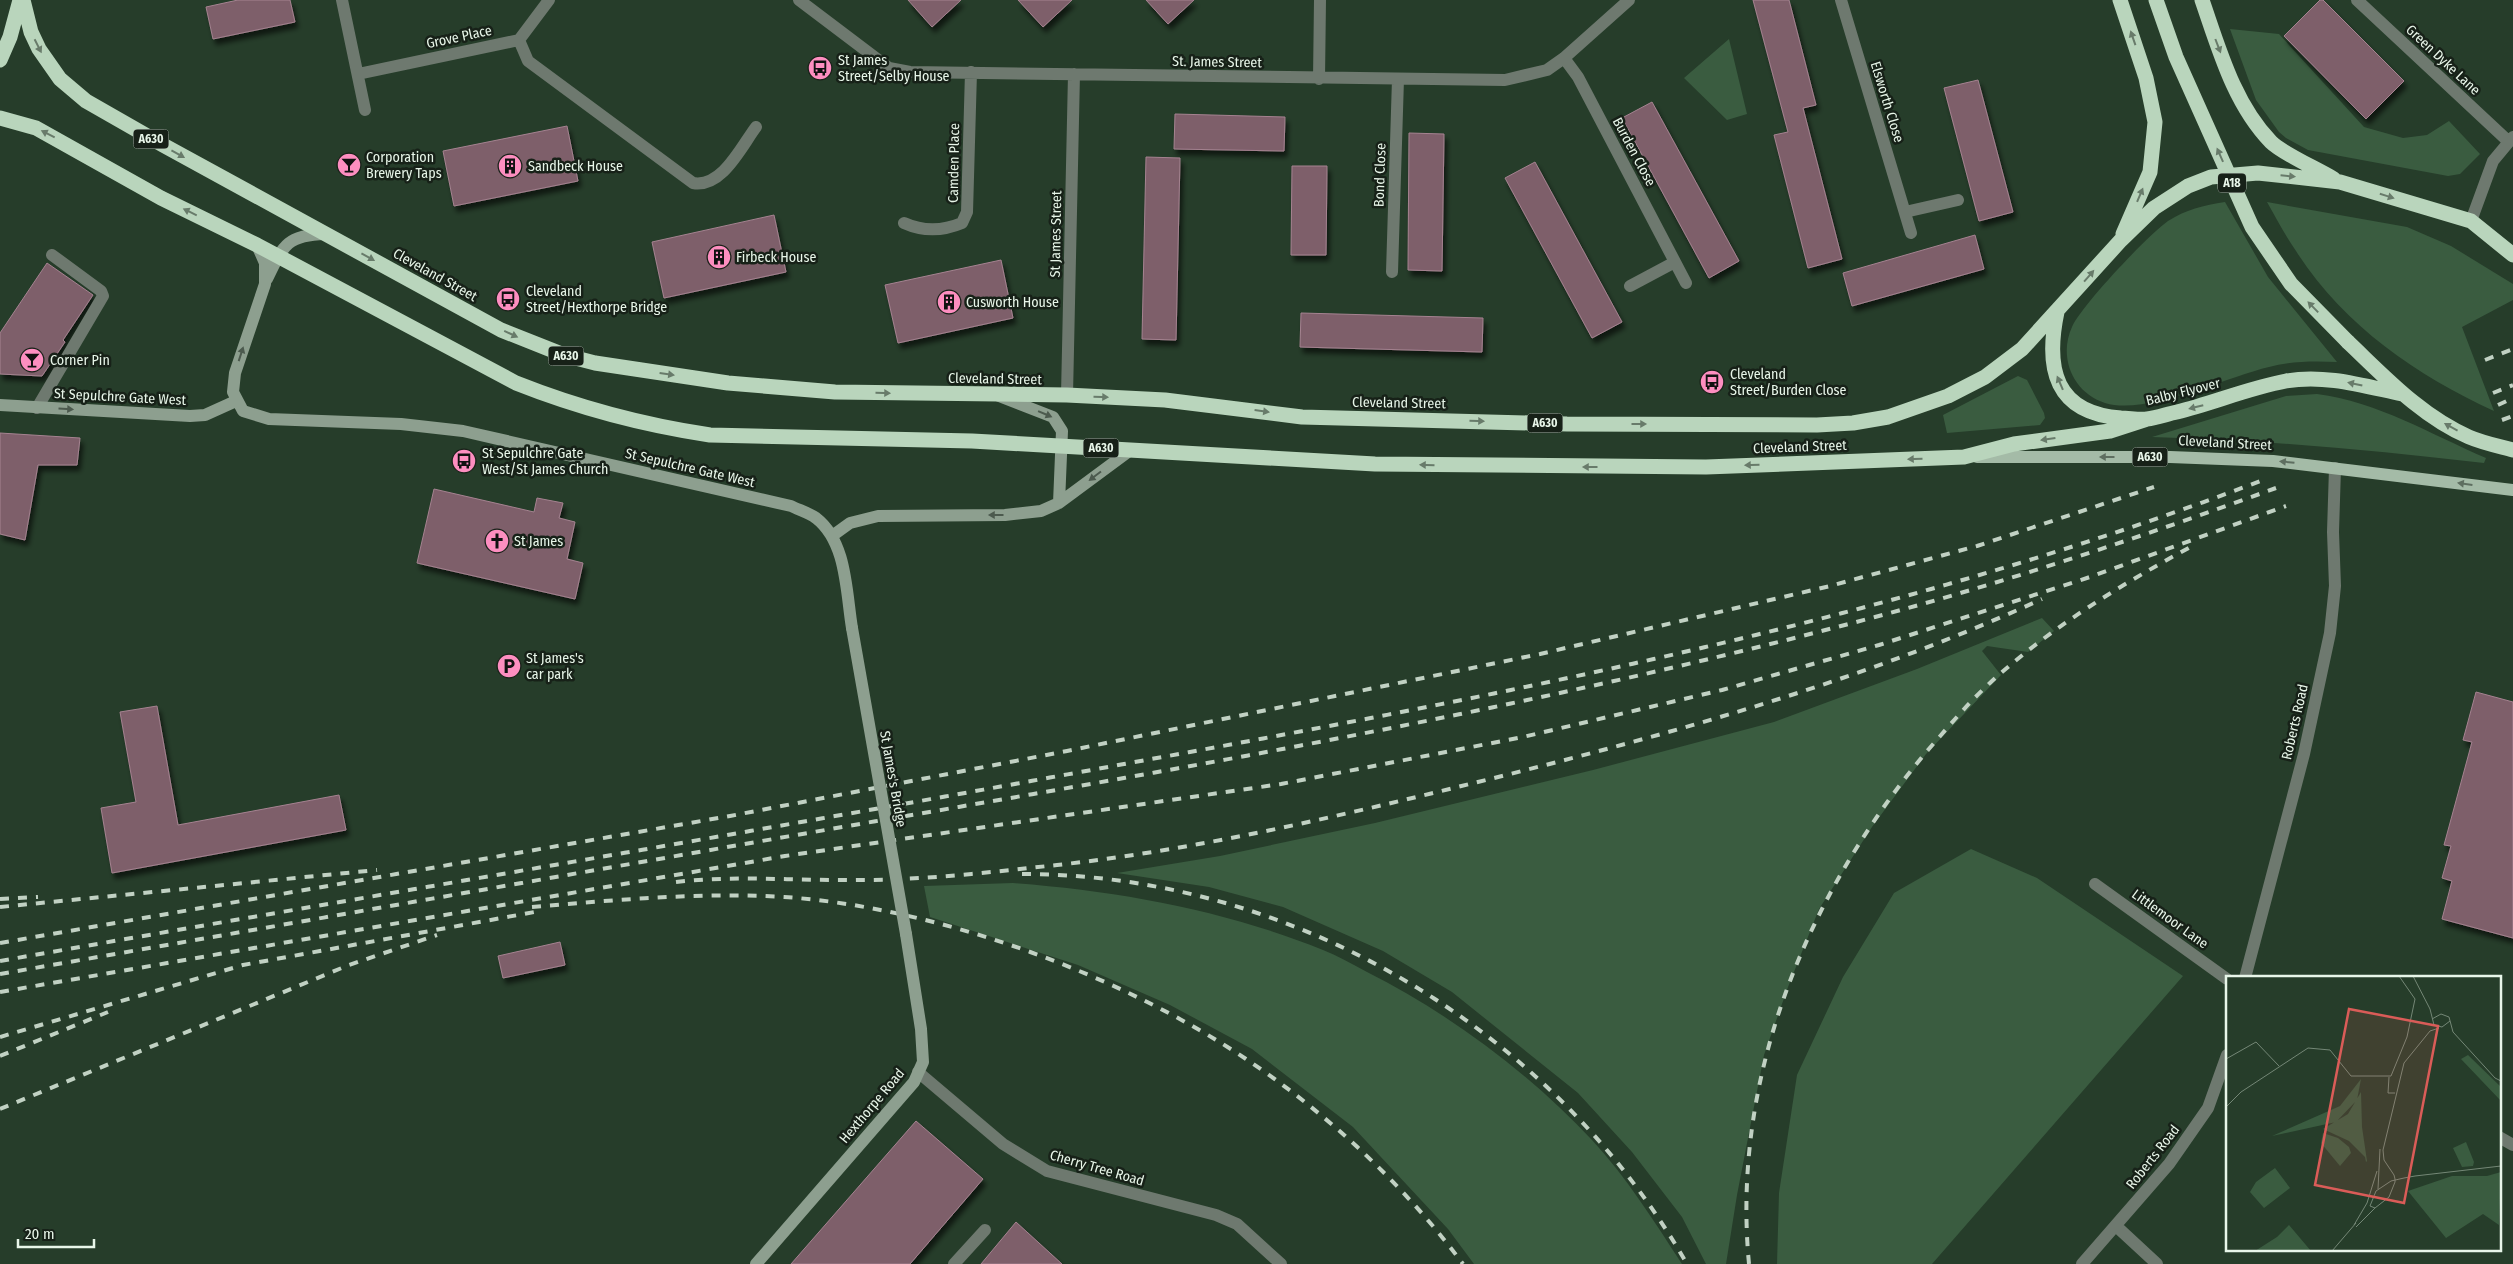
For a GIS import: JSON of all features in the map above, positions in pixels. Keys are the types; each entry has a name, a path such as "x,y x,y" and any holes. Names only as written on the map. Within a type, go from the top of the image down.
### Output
{"highway":[{"path":"0,60 22,0"},
{"name":"Cleveland Street","path":"22,0 31,32 39,49 60,79 75,93 163,146 501,330 564,355 595,363 728,383 825,391 999,396 1067,395 1166,400 1302,417 1576,424 1817,426 1853,423 1888,416 1948,396 1984,377 2022,349 2057,312"},
{"name":"Balby Flyover","path":"2120,0 2146,78 2155,122 2150,172 2121,240"},
{"name":"Balby Flyover","path":"2156,0 2176,57 2252,227 2291,284 2402,394 2431,416 2469,436 2513,450"},
{"path":"2202,0 2235,88 2251,116 2272,143 2340,182"},
{"name":"Cleveland Street","path":"0,118 36,128 161,198 257,245 500,375 554,398 612,416 670,429 710,435 972,441 1375,464 1706,467 1964,457 2014,444 2110,431 2147,419"},
{"name":"Balby Flyover","path":"2402,394 2335,380 2308,378 2258,388 2220,401 2147,419 2101,416 2081,408 2066,396 2052,360 2051,340 2057,312 2121,240 2154,208 2188,186 2211,177 2258,173 2340,182 2471,221 2513,255"}],"main road":[{"name":"Cleveland Street","path":"1964,457 2170,457 2273,461 2335,468"},
{"name":"A630","path":"2335,468 2513,490"}],"street":[{"path":"342,0 365,110"},
{"path":"549,0 518,40 528,62 693,182 706,182 720,175 756,127"},
{"name":"St. James Street","path":"799,0 889,68 910,72 1319,79 1505,80 1547,70 1564,58 1629,0"},
{"path":"1319,79 1320,0"},
{"name":"Elsworth Close","path":"1841,0 1911,233"},
{"name":"Green Dyke Lane","path":"2358,0 2510,139"},
{"name":"Grove Place","path":"358,74 518,40"},
{"name":"Burden Close","path":"1564,58 1578,78 1686,283"},
{"name":"Camden Place","path":"904,223 917,229 951,228 962,223 968,212 971,72"},
{"name":"St James Street","path":"1067,395 1074,74"},
{"name":"Bond Close","path":"1392,272 1398,79"},
{"path":"2471,221 2493,162 2510,139"},
{"path":"1905,212 1958,200"},
{"path":"236,401 233,392 234,372 265,284 278,256 284,246 303,234 325,234"},
{"path":"257,245 265,263 265,284"},
{"path":"37,408 102,296 101,290 52,255"},
{"path":"1630,286 1675,262"},
{"path":"999,396 1053,417 1062,430 1059,503"},
{"name":"St Sepulchre Gate West","path":"0,405 190,416 205,415 236,401 243,411 269,419 401,424 463,431 792,506 815,517 832,536 842,563 852,628"},
{"path":"832,536 850,523 878,516 1005,515 1041,512 1059,503 1132,449"},
{"name":"Roberts Road","path":"2246,976 2304,754 2330,633 2335,586 2333,532 2335,468"},
{"name":"St James's Bridge","path":"852,628 906,934"},
{"name":"Littlemoor Lane","path":"2095,884 2226,978"},
{"name":"Hexthorpe Road","path":"756,1264 914,1082 922,1062 921,1029 906,934"},
{"name":"Roberts Road","path":"2082,1264 2169,1164 2208,1108 2226,1058"},
{"name":"Cherry Tree Road","path":"918,1072 1004,1144 1047,1172 1216,1215 1238,1224 1281,1264"},
{"path":"2500,1137 2513,1145"},
{"path":"2116,1226 2157,1264"},
{"path":"954,1264 985,1230"}],"green space":[{"path":"2230,29 2279,34 2364,127 2403,138 2427,135 2449,121 2480,154 2460,174 2448,176 2308,150 2279,132 2256,100"},
{"path":"1729,39 1747,114 1727,120 1684,78"},
{"path":"2225,202 2268,277 2337,362 2303,362 2277,365 2186,394 2142,404 2122,406 2105,403 2084,391 2071,372 2067,350 2068,338 2078,317 2116,271 2168,221 2195,208"},
{"path":"2267,202 2407,227 2451,246 2513,284 2513,300 2462,327 2494,411 2465,397 2409,364 2359,325 2315,278 2288,239"},
{"path":"2018,376 2027,380 2044,413 2045,418 2040,425 1947,433 1943,415"},
{"path":"2317,394 2339,398 2383,411 2486,458 2484,463 2318,446 2236,440 2152,437 2286,396"},
{"path":"2042,618 2054,631 2028,652 1987,646 1982,651 2001,675 1926,754 1872,827 1819,909 1788,987 1764,1055 1737,1195 1726,1264 1706,1264 1682,1217 1632,1152 1578,1093 1452,992 1383,951 1283,907 1209,887 1117,873 1220,856 1375,823 1593,770 1774,722 1917,669"},
{"path":"1971,849 2037,878 2183,976 1932,1264 1777,1264 1779,1193 1797,1075 1843,977 1894,893"},
{"path":"1013,883 1132,897 1209,913 1286,936 1329,952 1398,988 1487,1046 1542,1091 1567,1115 1617,1169 1682,1264 1474,1264 1448,1229 1353,1127 1252,1049 1170,1005 1078,965 930,917 924,886"}],"building":[{"path":"238,0 290,0 295,22 213,39 206,7"},
{"path":"908,0 961,0 932,27"},
{"path":"1018,0 1072,0 1043,27"},
{"path":"1146,0 1194,0 1168,24"},
{"path":"1753,0 1789,0 1816,105 1803,108 1842,259 1808,268 1774,135 1788,132"},
{"path":"2320,0 2323,0 2404,81 2366,119 2284,36"},
{"path":"1978,80 2013,212 1979,221 1944,88"},
{"path":"1652,102 1739,261 1709,278 1622,118"},
{"path":"1175,114 1285,117 1284,151 1174,149"},
{"name":"Sandbeck House","path":"567,126 578,181 454,206 443,151"},
{"path":"1409,133 1444,134 1442,271 1408,270"},
{"path":"1146,157 1180,158 1176,340 1142,339"},
{"path":"1535,162 1622,322 1592,338 1505,178"},
{"path":"1292,166 1327,166 1326,255 1291,255"},
{"name":"Firbeck House","path":"774,215 786,272 664,298 652,242"},
{"path":"1975,235 1984,269 1852,306 1843,273"},
{"name":"Cusworth House","path":"1001,260 1013,318 898,343 885,285"},
{"path":"47,263 93,295 42,376 0,374 0,333"},
{"path":"1301,313 1483,318 1482,352 1300,347"},
{"path":"0,433 80,438 77,465 38,465 25,540 0,534"},
{"name":"St James","path":"434,489 534,512 537,498 563,503 559,518 575,522 567,559 583,563 575,599 417,563"},
{"path":"2476,692 2513,702 2513,938 2442,919 2452,881 2442,878 2451,846 2444,845 2472,742 2463,740"},
{"path":"157,706 178,825 339,795 346,830 112,873 101,808 136,802 120,712"},
{"path":"560,942 565,965 503,978 498,956"},
{"path":"916,1121 983,1179 910,1264 791,1264"},
{"path":"1016,1222 1062,1264 981,1264"}],"railway":[{"path":"2485,360 2513,349"},
{"path":"2493,393 2513,385"},
{"path":"2498,405 2513,398"},
{"path":"2502,420 2513,416"},
{"path":"0,961 984,790 1413,710 1557,680 1843,613 1984,574 2124,530 2263,480"},
{"path":"0,943 730,816 1067,751 1540,654 1830,586 1977,546 2154,487"},
{"path":"0,974 1268,752 1512,703 1754,648 1926,603 2077,557 2276,488"},
{"path":"0,992 785,856 1281,784 1523,737 1722,690 1879,645 2090,577 2286,506"},
{"path":"1749,1264 1747,1194 1752,1124 1766,1056 1787,990 1814,925 1847,864 1885,805 1928,750 1992,681 2039,642 2089,607 2194,545"},
{"path":"676,882 721,879 884,880 959,875 1111,858 1273,830 1557,762 1768,702 1907,655 2042,599"},
{"path":"0,907 377,870"},
{"path":"1022,874 1123,881 1222,902 1317,936 1406,981 1489,1038 1565,1104 1631,1180 1687,1264"},
{"path":"532,907 626,899 721,895 784,897 842,903 963,930 1024,950 1084,973 1142,999 1196,1028 1246,1059 1306,1103 1363,1152 1390,1179 1416,1206 1463,1264"},
{"path":"0,899 38,897"},
{"path":"0,1037 243,965 540,911"},
{"path":"0,1109 349,965 437,935"},
{"path":"0,1056 108,1012"}],"place":[{"name":"St James Street/Selby House","path":"820,68"},
{"name":"Corporation Brewery Taps","path":"349,165"},
{"name":"Sandbeck House","path":"510,166"},
{"name":"Firbeck House","path":"719,257"},
{"name":"Cleveland Street/Hexthorpe Bridge","path":"508,299"},
{"name":"Cusworth House","path":"949,302"},
{"name":"Corner Pin","path":"32,360"},
{"name":"Cleveland Street/Burden Close","path":"1712,382"},
{"name":"St Sepulchre Gate West/St James Church","path":"464,461"},
{"name":"St James","path":"497,541"},
{"name":"St James's car park","path":"509,666"}]}
